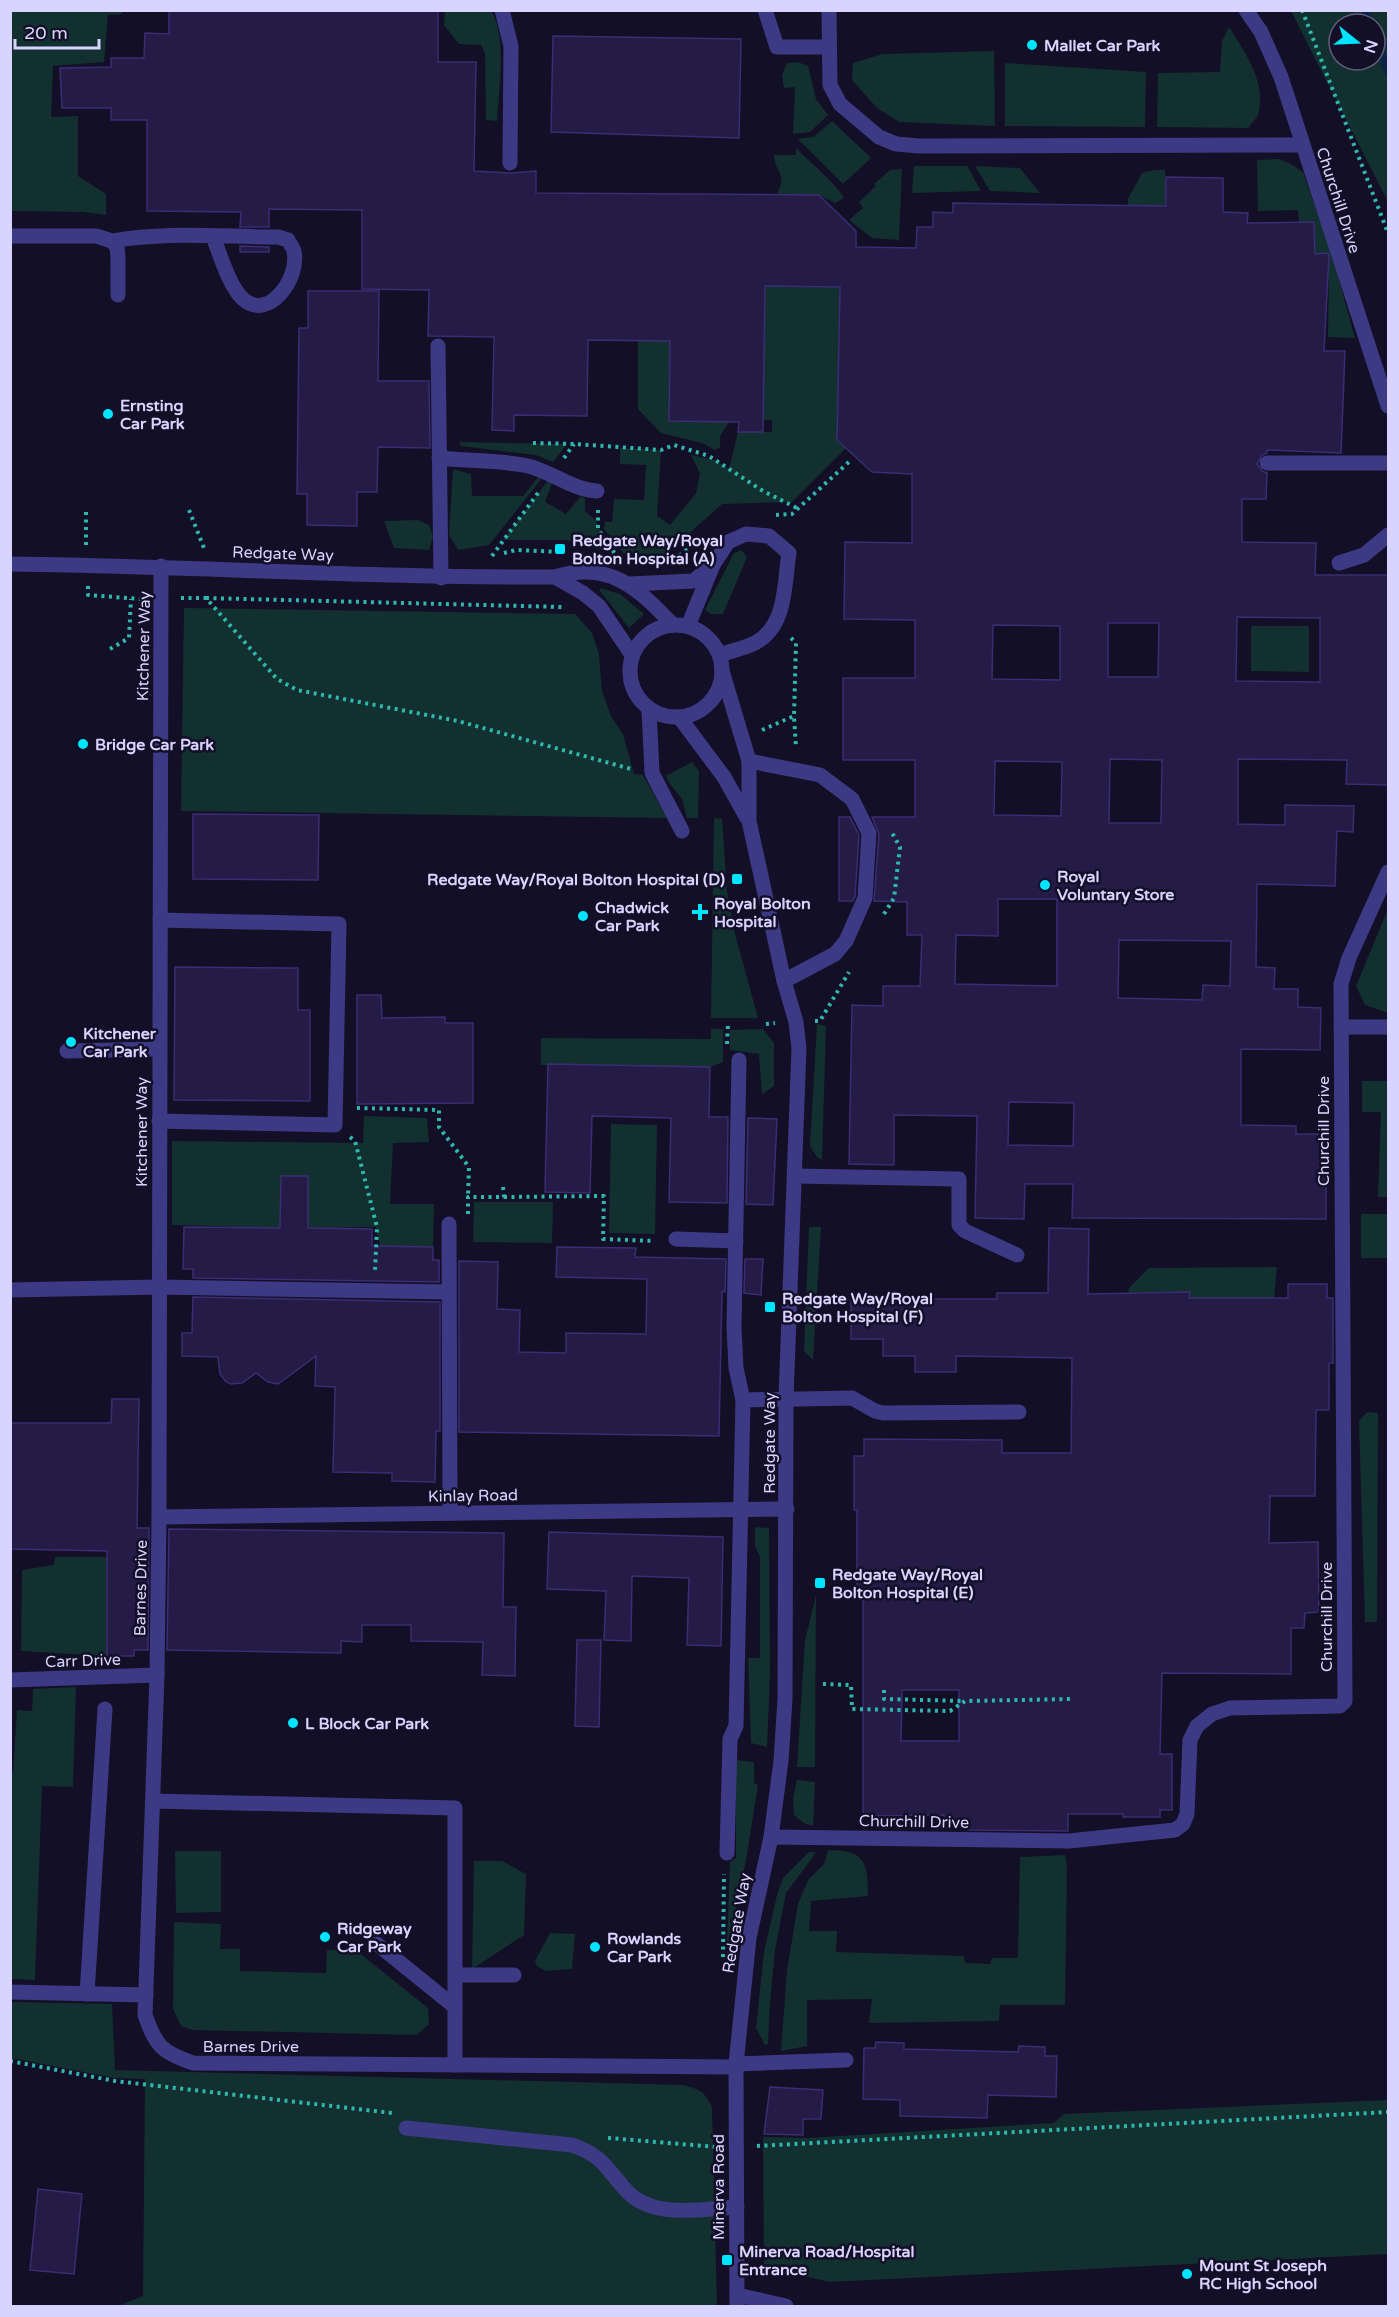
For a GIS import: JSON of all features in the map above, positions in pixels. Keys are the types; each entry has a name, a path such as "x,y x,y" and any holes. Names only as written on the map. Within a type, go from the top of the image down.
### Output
{"street":[{"path":"502,10 511,46 510,164"},
{"path":"765,10 777,47 828,47"},
{"path":"830,10 828,47 830,85 840,104 879,137 896,144 919,146 1302,146"},
{"name":"Churchill Drive","path":"1246,10 1261,32 1281,77 1389,406"},
{"path":"10,236 96,236 112,241 136,237 213,237 278,237 288,240 294,252 293,272 286,287 272,302 261,306 245,301 236,291 213,237"},
{"path":"112,241 117,247 118,295"},
{"path":"438,346 441,578"},
{"path":"439,458 526,466 552,474 587,491 597,491"},
{"path":"1267,463 1389,463"},
{"path":"680,718 664,716 649,710 638,699 631,686 629,670 632,655 648,634 660,627 681,626 713,565 728,542 746,534 769,536 789,554 780,616 770,631 756,642 720,656"},
{"path":"1339,564 1364,555 1389,535"},
{"name":"Redgate Way","path":"10,564 161,566 441,578 555,577 573,571 598,574 630,584 681,626 701,633 712,643 720,656 722,671 749,761 749,821 784,981 796,1022 799,1048 786,1398 788,1509 785,1699 781,1761 771,1837 749,1938 736,2065"},
{"path":"630,584 693,580 713,565"},
{"name":"Kitchener Way","path":"159,1517 161,566"},
{"name":"Redgate Way","path":"555,577 583,592 599,606 632,655"},
{"name":"Redgate Way","path":"722,671 720,685 710,702 693,715 680,718 724,777 749,821"},
{"path":"649,710 652,774 682,831"},
{"path":"749,761 820,775 852,799 869,833 865,898 846,941 835,954 784,981"},
{"name":"Churchill Drive","path":"771,1837 1068,1841 1175,1830 1183,1824 1187,1814 1190,1740 1197,1726 1212,1714 1230,1708 1340,1706 1345,1701 1341,984 1349,958 1389,872"},
{"path":"159,1121 335,1125 339,924 160,920"},
{"path":"1341,1027 1389,1027"},
{"path":"67,1051 159,1049"},
{"path":"728,1853 730,1739 736,1726 743,1400 736,1368 739,1060"},
{"path":"795,1176 959,1179 959,1225 965,1231 1017,1255"},
{"path":"449,1224 450,1513"},
{"path":"676,1239 736,1241"},
{"path":"10,1290 159,1287 448,1292"},
{"path":"743,1400 852,1398 874,1411 883,1413 1019,1412"},
{"name":"Kinlay Road","path":"159,1517 788,1509"},
{"name":"Barnes Drive","path":"159,1517 157,1675 145,2015 154,2039 170,2055 193,2063 455,2065 736,2065 846,2060"},
{"name":"Carr Drive","path":"10,1680 157,1675"},
{"path":"87,1994 105,1709"},
{"path":"153,1801 455,1808 455,2065"},
{"path":"377,1944 455,2007"},
{"path":"455,1975 514,1975"},
{"path":"10,1992 146,1995"},
{"name":"Minerva Road","path":"736,2065 737,2301"},
{"path":"406,2128 572,2145 589,2151 604,2162 626,2191 636,2200 655,2208 675,2211 737,2207"},
{"path":"737,2301 786,2307"}],"path":[{"path":"1302,10 1389,233"},
{"path":"524,443 661,450 674,445 709,456 763,491 799,509"},
{"path":"492,556 574,444"},
{"path":"597,491 598,530 619,560"},
{"path":"86,509 88,595 131,599 206,597 277,679 297,690 458,722 633,770 651,769"},
{"path":"110,649 129,638 131,599"},
{"path":"776,622 796,644 794,716 796,752"},
{"path":"743,737 794,716"},
{"path":"335,1108 439,1110 439,1127 469,1167 468,1224 449,1224"},
{"path":"335,1125 355,1141 377,1227 374,1291"},
{"path":"503,1187 504,1197"},
{"path":"468,1197 603,1196 603,1239 676,1239"},
{"path":"823,1684 851,1684 852,1710 950,1711 965,1701"},
{"path":"884,1690 884,1700 1072,1699"},
{"path":"723,1958 724,1865 728,1853"},
{"path":"10,2061 115,2081"},
{"path":"736,2148 1389,2112"}],"green space":[{"path":"11,10 122,11 122,14 108,15 104,62 53,66 51,117 78,116 78,176 106,194 106,215 83,212 11,211"},
{"path":"445,11 492,11 497,23 501,51 497,121 486,120 485,53 481,45 459,44 444,25"},
{"path":"1291,11 1388,11 1388,202"},
{"path":"1229,27 1247,56 1257,78 1260,100 1256,118 1248,128 1157,127 1158,73 1220,72 1222,41"},
{"path":"994,51 995,126 899,122 877,108 852,80 853,63 882,54"},
{"path":"798,62 808,66 816,99 828,115 810,132 793,134 795,87 784,88 782,75 787,63"},
{"path":"1005,63 1146,72 1145,127 1005,126"},
{"path":"832,121 871,158 843,184 798,139 813,137"},
{"path":"796,148 844,198 835,203 819,195 777,194 781,177 774,155 796,155"},
{"path":"1279,159 1303,172 1331,251 1355,338 1328,337 1329,254 1315,254 1314,223 1299,223 1298,210 1258,211 1257,160"},
{"path":"914,166 967,166 981,191 912,193"},
{"path":"975,166 1020,168 1040,193 990,191"},
{"path":"902,169 899,240 872,238 849,220 863,208 859,202 876,186 874,184 890,170"},
{"path":"1165,170 1166,206 1128,206 1128,199 1142,173"},
{"path":"840,269 837,440 846,448 792,502 722,504 665,555 624,554 604,529 605,522 612,522 614,499 644,500 646,465 620,464 620,448 661,450 657,516 670,525 696,493 700,473 691,455 715,460 729,469 738,432 772,432 772,420 763,420 666,304"},
{"path":"638,341 670,341 729,422 720,436 720,447 715,450 702,443 661,433 638,409"},
{"path":"459,442 567,444 553,462 536,455 461,446"},
{"path":"453,469 471,474 472,496 523,496 539,476 543,477 489,545 458,550 449,535"},
{"path":"549,479 553,481 545,502 566,514 581,496 585,498 585,511 596,521 611,553 565,540 503,540"},
{"path":"418,520 429,525 433,536 429,550 394,548 384,521"},
{"path":"741,550 747,557 723,614 711,614 705,610 734,553"},
{"path":"600,588 620,594 644,614 629,628"},
{"path":"184,608 575,614 592,633 599,654 602,691 611,716 623,734 634,774 643,775 667,818 181,811"},
{"path":"1251,626 1309,626 1309,672 1251,671"},
{"path":"692,762 699,771 698,818 687,818 682,799 666,776"},
{"path":"714,818 722,819 727,891 735,934 758,1018 711,1018"},
{"path":"1388,909 1388,1013 1365,1005 1356,986"},
{"path":"817,1024 826,1026 822,1160 817,1157 810,1146"},
{"path":"711,1029 723,1029 723,1062 710,1067 541,1065 541,1038 711,1039"},
{"path":"763,1029 774,1043 774,1086 762,1094 759,1054 730,1050 730,1030"},
{"path":"1362,1081 1388,1081 1388,1197 1378,1197 1381,1112 1362,1112"},
{"path":"364,1116 427,1118 429,1142 393,1143 390,1204 434,1204 433,1247 380,1246 376,1227 308,1228 308,1176 281,1176 280,1228 172,1225 172,1141 363,1143"},
{"path":"611,1124 657,1125 655,1234 609,1233"},
{"path":"474,1202 553,1202 552,1243 473,1242"},
{"path":"1361,1214 1388,1214 1388,1258 1361,1258"},
{"path":"809,1227 821,1227 813,1360 804,1351"},
{"path":"1277,1267 1274,1298 1189,1298 1189,1292 1129,1292 1128,1289 1149,1268"},
{"path":"1367,1412 1378,1413 1377,1622 1365,1622 1359,1421"},
{"path":"755,1527 769,1528 770,1673 767,1747 751,1743 748,1658 760,1658 760,1557 755,1546"},
{"path":"55,1557 107,1557 107,1656 21,1651 22,1570 54,1565"},
{"path":"816,1595 815,1767 797,1767 805,1640"},
{"path":"76,1687 73,1787 42,1786 35,1980 11,1979 10,1772 13,1772 17,1710 32,1711 33,1689"},
{"path":"736,1760 754,1762 754,1783 758,1785 733,1922 730,1971 726,1971 730,1862 736,1858"},
{"path":"797,1780 815,1782 813,1826 804,1823 794,1815 793,1798"},
{"path":"828,1850 850,1852 862,1860 868,1884 868,1896 811,1901 809,1931 837,1931 836,1952 964,1956 965,1963 990,1964 992,1958 1018,1958 1020,1857 1065,1855 1067,1867 1065,2005 1000,2005 999,2021 869,2023 872,1999 807,2000 807,2046 781,2051 787,1970 798,1904 808,1880 824,1864"},
{"path":"175,1851 221,1851 221,1912 176,1913"},
{"path":"809,1852 815,1852 786,1893 775,1950 768,2044 765,2045 756,2028 764,1952 783,1878"},
{"path":"474,1861 502,1861 526,1874 524,1935 472,1969"},
{"path":"174,1922 221,1924 220,1949 240,1949 240,1971 326,1973 327,1950 357,1951 428,2008 429,2024 417,2035 193,2030 181,2026 173,2009"},
{"path":"550,1933 575,1934 572,1969 546,1971 537,1966 535,1961"},
{"path":"11,2002 112,2004 115,2070 684,2085 694,2088 705,2095 712,2108 717,2306 118,2306 143,2296 145,2079 115,2078 11,2058"},
{"path":"1388,2100 1388,2254 829,2282 764,2266 763,2137 807,2138 1054,2123 1064,2114"}],"building":[{"path":"169,10 438,10 438,62 476,62 474,171 510,173 536,171 536,193 819,195 856,231 856,247 916,248 917,227 933,227 933,212 953,213 953,203 1166,206 1166,177 1223,178 1223,212 1248,213 1247,223 1314,222 1315,254 1328,253 1329,256 1324,351 1345,351 1341,453 1267,450 1257,464 1262,471 1267,473 1266,499 1242,499 1242,542 1316,543 1315,575 1389,575 1389,785 1346,784 1347,760 1238,759 1238,824 1285,825 1285,805 1354,806 1353,832 1337,831 1335,886 1257,884 1256,967 1275,968 1274,989 1298,989 1298,1007 1321,1008 1320,1050 1241,1049 1241,1125 1296,1126 1296,1134 1326,1134 1326,1219 1072,1218 1073,1184 1025,1184 1024,1219 975,1218 977,1116 894,1115 894,1165 849,1164 852,1005 883,1006 883,986 920,986 922,935 907,935 907,902 874,901 879,834 872,817 915,817 915,760 843,760 843,678 915,678 915,620 844,619 845,542 912,543 912,474 872,472 837,440 840,287 765,286 763,432 738,432 739,422 669,421 670,341 588,340 587,416 514,415 514,431 492,430 494,337 428,336 429,290 362,289 362,210 269,209 269,227 240,227 241,212 147,211 147,120 111,120 111,108 62,108 60,68 111,67 111,58 144,58 145,33 169,34","holes":["1237,617 1320,618 1320,682 1236,681","1108,623 1159,623 1158,677 1108,677","993,625 1060,626 1060,680 992,679","1110,759 1162,760 1161,823 1109,823","995,761 1062,762 1061,816 994,815","998,899 1057,899 1057,986 955,984 956,935 998,936","1119,940 1231,941 1230,986 1203,985 1202,1000 1118,998","1009,1102 1074,1103 1073,1146 1008,1145"]},
{"path":"553,36 741,39 739,138 551,132"},
{"path":"240,246 269,247 269,252 240,252"},
{"path":"308,291 379,291 378,381 429,381 430,448 378,447 377,492 357,492 357,526 307,525 307,494 297,494 299,328 308,328"},
{"path":"193,814 319,815 318,880 193,879"},
{"path":"839,817 850,817 859,835 853,901 839,901"},
{"path":"175,967 298,968 298,1010 310,1010 310,1101 174,1100"},
{"path":"357,995 381,995 382,1018 445,1017 445,1023 473,1023 473,1103 357,1104"},
{"path":"548,1064 710,1067 709,1117 728,1117 727,1203 669,1202 671,1118 592,1116 590,1193 545,1192"},
{"path":"748,1118 777,1119 773,1205 746,1204"},
{"path":"281,1176 308,1176 308,1228 372,1229 372,1246 433,1247 433,1260 439,1260 439,1282 193,1278 193,1269 183,1269 184,1227 280,1228"},
{"path":"1049,1228 1089,1229 1088,1294 1190,1292 1189,1298 1288,1298 1288,1284 1327,1284 1327,1298 1333,1298 1333,1363 1329,1363 1329,1410 1316,1410 1315,1496 1270,1496 1269,1543 1318,1542 1319,1612 1305,1613 1304,1628 1291,1628 1291,1674 1162,1673 1160,1754 1172,1754 1172,1810 1160,1810 1160,1817 1068,1814 1068,1831 968,1830 968,1823 944,1823 944,1815 863,1816 863,1596 857,1596 857,1510 854,1510 854,1456 864,1456 864,1439 1002,1440 1002,1453 1071,1453 1072,1358 956,1356 956,1372 915,1372 915,1356 883,1356 883,1339 851,1339 851,1299 997,1299 997,1293 1048,1293","holes":["902,1690 959,1690 959,1741 901,1741"]},
{"path":"557,1247 636,1248 635,1257 726,1259 725,1292 722,1291 719,1436 459,1432 459,1261 498,1262 497,1309 520,1310 519,1352 566,1353 566,1333 646,1334 647,1279 556,1277"},
{"path":"745,1259 763,1259 761,1295 744,1293"},
{"path":"193,1297 440,1302 440,1431 436,1431 435,1482 392,1481 392,1473 333,1472 335,1387 315,1386 316,1356 278,1384 268,1382 256,1373 242,1383 226,1382 220,1374 218,1357 182,1356 182,1333 192,1333"},
{"path":"112,1399 139,1399 137,1528 149,1528 148,1650 134,1650 134,1656 107,1656 107,1551 10,1549 10,1423 111,1423"},
{"path":"169,1529 504,1533 503,1607 516,1607 515,1676 482,1675 483,1642 411,1641 411,1625 362,1625 362,1642 341,1641 341,1653 167,1650"},
{"path":"549,1532 723,1537 721,1646 687,1645 689,1578 632,1576 631,1641 604,1640 606,1591 547,1589"},
{"path":"577,1640 601,1640 599,1727 575,1726"},
{"path":"876,2042 904,2043 904,2049 1018,2052 1019,2046 1045,2047 1045,2056 1057,2056 1056,2097 988,2095 987,2118 900,2116 900,2100 863,2099 864,2048 875,2048"},
{"path":"770,2087 823,2090 821,2119 803,2119 803,2135 764,2134"},
{"path":"38,2189 82,2194 74,2274 30,2270"}],"place":[{"name":"Mallet Car Park","path":"1032,45"},
{"name":"Ernsting Car Park","path":"108,414"},
{"name":"Redgate Way/Royal Bolton Hospital (A)","path":"560,549"},
{"name":"Bridge Car Park","path":"83,744"},
{"name":"Redgate Way/Royal Bolton Hospital (D)","path":"737,879"},
{"name":"Royal Voluntary Store","path":"1045,885"},
{"name":"Royal Bolton Hospital","path":"700,912"},
{"name":"Chadwick Car Park","path":"583,916"},
{"name":"Kitchener Car Park","path":"71,1042"},
{"name":"Redgate Way/Royal Bolton Hospital (F)","path":"770,1307"},
{"name":"Redgate Way/Royal Bolton Hospital (E)","path":"820,1583"},
{"name":"L Block Car Park","path":"293,1723"},
{"name":"Ridgeway Car Park","path":"325,1937"},
{"name":"Rowlands Car Park","path":"595,1947"},
{"name":"Minerva Road/Hospital Entrance","path":"727,2260"},
{"name":"Mount St Joseph RC High School","path":"1187,2274"}]}
